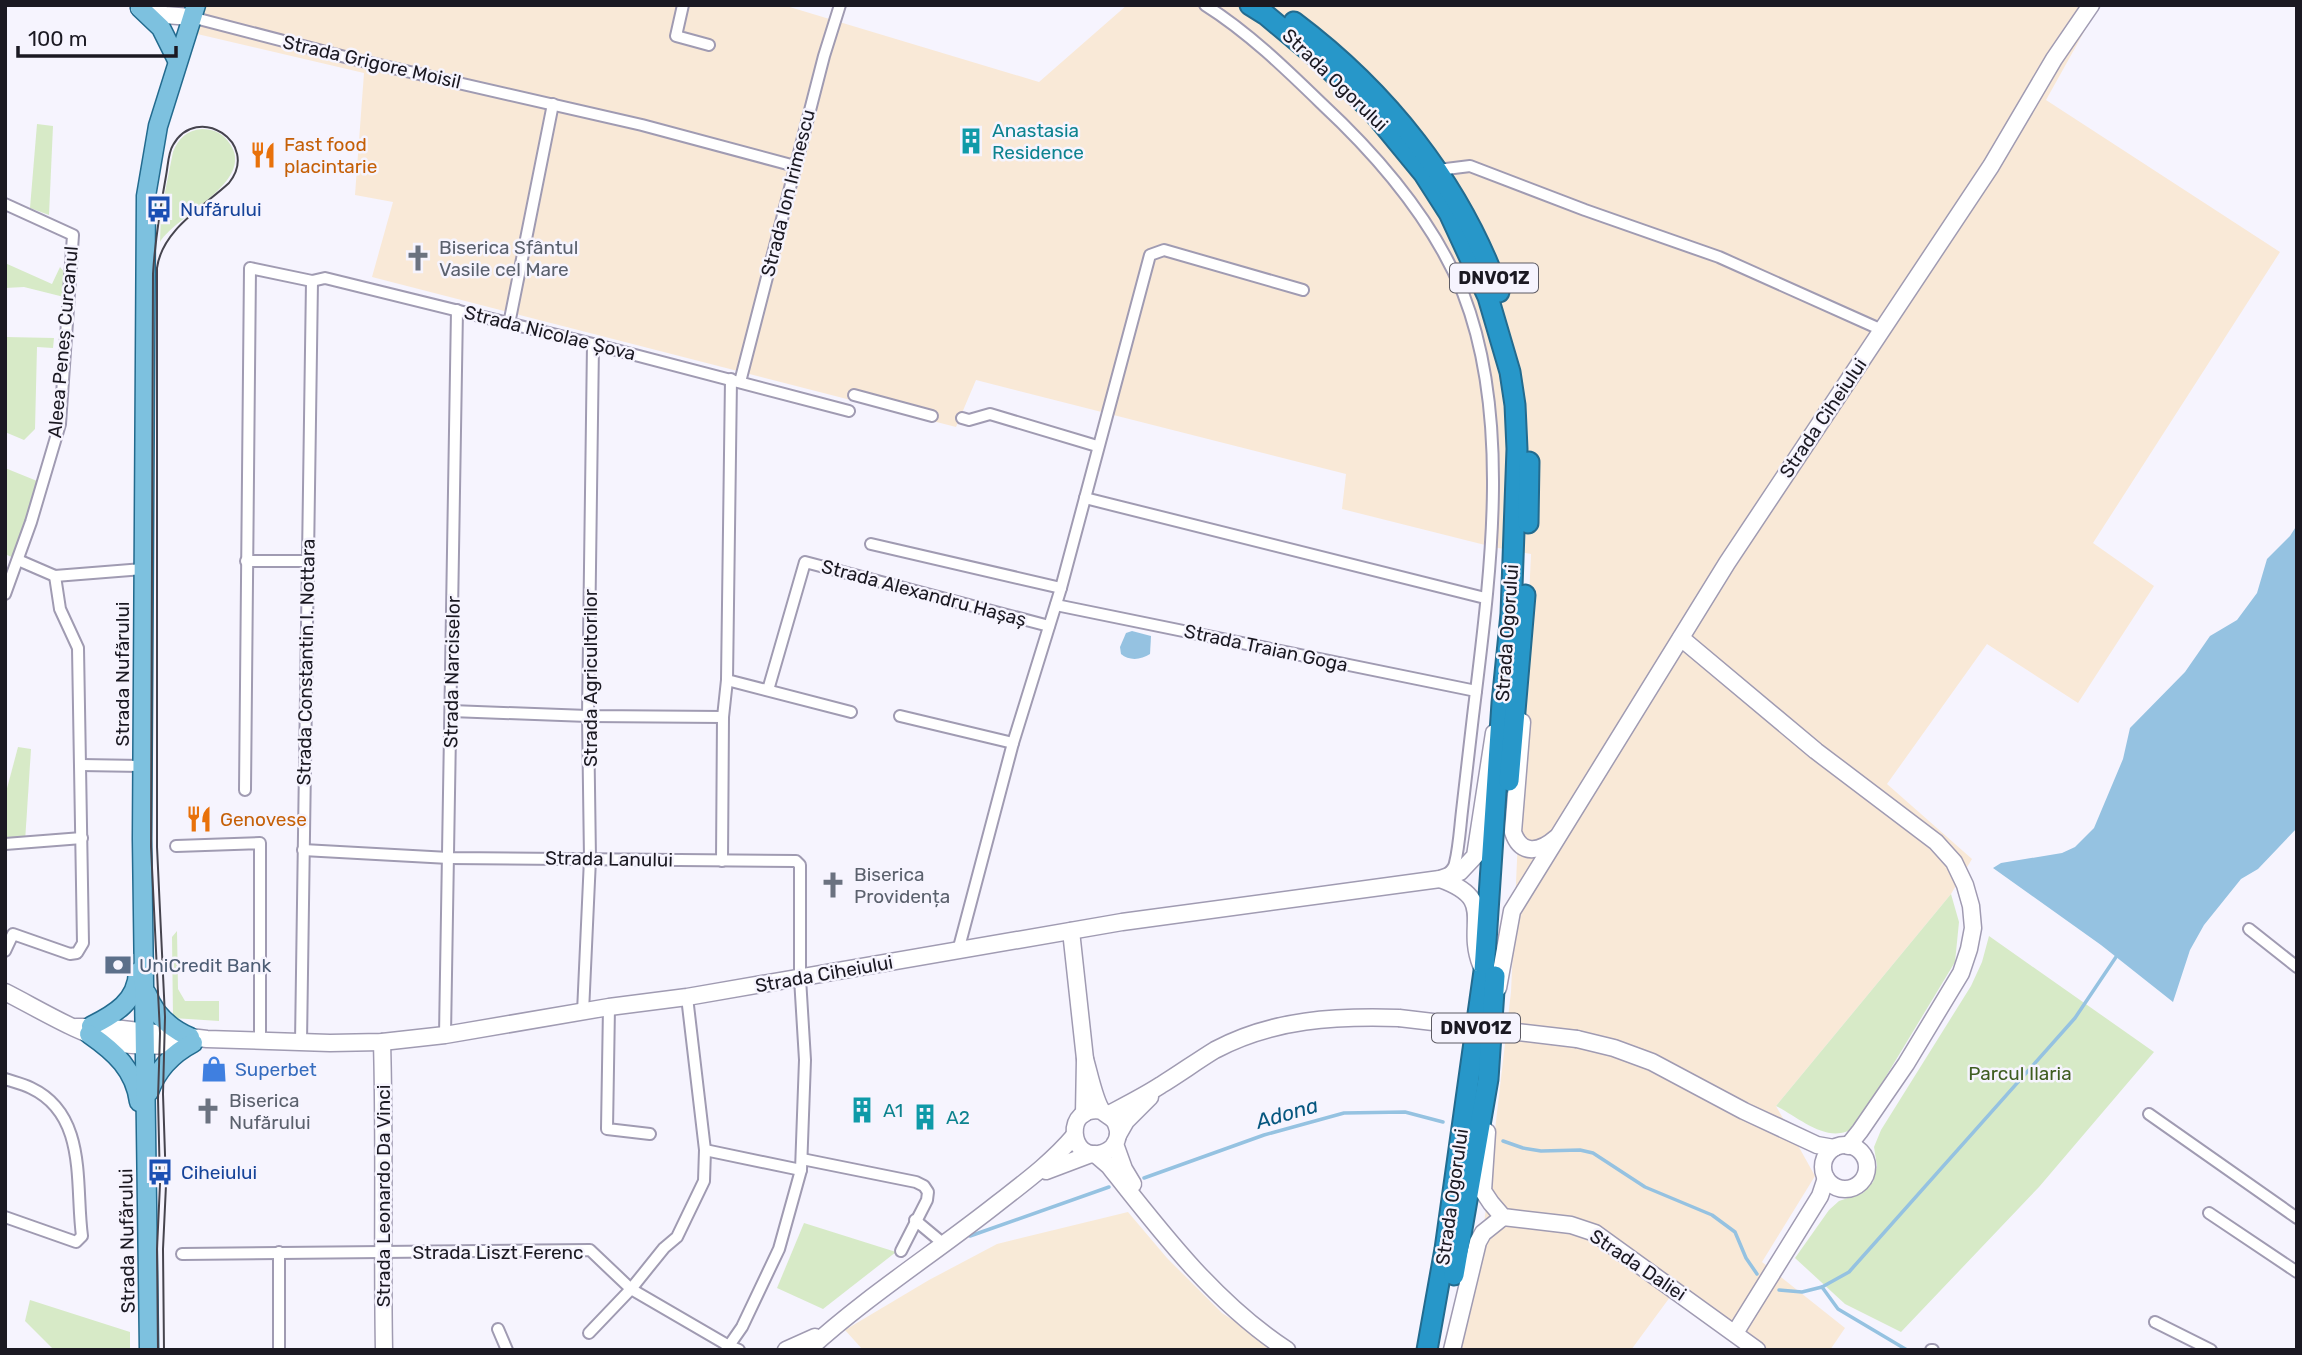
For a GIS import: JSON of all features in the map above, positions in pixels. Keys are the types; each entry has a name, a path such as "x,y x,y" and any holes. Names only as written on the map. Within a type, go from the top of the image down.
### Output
{"highway":[{"name":"Strada Ogorului","path":"1251,5 1321,61 1373,112 1424,174 1449,213 1488,297 1510,372 1517,449 1511,614 1502,703 1484,971 1445,1249 1427,1350"},
{"name":"Strada Ogorului","path":"1270,5 1323,44 1352,71 1410,134 1438,170 1460,206 1488,262 1515,341 1524,386 1530,488 1519,687 1503,850 1488,1079 1440,1350"}],"main road":[{"path":"136,7 161,29 177,60"},
{"name":"Strada Nufărului","path":"149,1350 142,766 146,196 158,126 193,11"},
{"path":"144,941 135,991 118,1010 86,1029 129,1070 138,1090 140,1113 146,1125"},
{"path":"144,986 160,1017 173,1028 196,1040 164,1065 146,1098"}],"street":[{"path":"172,5 193,11"},
{"path":"683,5 676,36 709,45"},
{"name":"Strada Ion Irimescu","path":"735,381 840,5"},
{"path":"1205,5 1252,41 1339,119 1409,198 1435,237 1463,295 1474,326 1483,371 1493,466 1485,598 1455,865 1440,878 1462,888 1474,900 1476,947 1484,971"},
{"name":"Strada Ciheiului","path":"1492,1018 1512,911 1727,563 1998,155 2054,59 2091,5"},
{"path":"136,7 165,15 193,11"},
{"name":"Strada Grigore Moisil","path":"193,11 349,58 642,125 794,166"},
{"path":"509,324 553,104"},
{"path":"1438,170 1470,166 1720,257 1882,330"},
{"name":"Aleea Peneș Curcanul","path":"5,204 73,235 60,424 5,594"},
{"path":"958,951 1013,743 1056,605 1150,256 1164,250 1303,290"},
{"name":"Strada Nicolae Șova","path":"246,561 250,268 312,281 325,278 849,411"},
{"name":"Strada Constantin I. Nottara","path":"302,1042 312,281"},
{"name":"Strada Narciselor","path":"445,1035 457,310"},
{"name":"Strada Agricultorilor","path":"583,1012 590,859 588,716 593,344"},
{"path":"722,861 723,717 727,680 735,381"},
{"path":"854,395 932,416"},
{"path":"962,418 990,414 1097,446"},
{"path":"1085,498 1485,598"},
{"path":"871,544 1060,588"},
{"path":"18,559 55,576 143,569"},
{"path":"245,790 246,561 308,561"},
{"name":"Strada Alexandru Hașaș","path":"768,690 805,562 1049,626"},
{"path":"5,951 13,934 70,954 80,951 83,943 78,648 60,610 55,576"},
{"name":"Strada Traian Goga","path":"1056,605 1476,691"},
{"path":"1681,638 1816,751 1936,842 1954,862 1965,885 1973,928 1961,973 1906,1064 1860,1131 1825,1158 1820,1196 1735,1333"},
{"path":"727,680 851,712"},
{"name":"Strada Ciheiului","path":"1519,687 1522,743 1513,832 1516,839 1529,850 1546,846 1560,834"},
{"name":"Strada Ciheiului","path":"5,992 86,1029 145,1039 382,1042 445,1035 608,1007 687,997 1071,931 1440,878 1460,872 1475,856 1490,747 1502,703"},
{"path":"451,711 723,717"},
{"path":"900,716 1013,743"},
{"path":"81,765 142,766"},
{"path":"5,844 82,838"},
{"path":"176,846 260,843 260,1040"},
{"name":"Strada Lanului","path":"303,850 449,858 796,861 800,865 800,978"},
{"path":"2249,929 2297,967"},
{"path":"1071,931 1085,1059 1084,1114"},
{"path":"732,1349 779,1249 801,1165 804,1060 800,978"},
{"path":"589,1333 631,1289 664,1248 677,1237 704,1181 705,1150 687,997"},
{"path":"608,1007 607,1129 650,1134"},
{"path":"807,1350 867,1300 945,1245 1028,1179 1062,1150 1074,1136 1076,1123 1084,1114 1090,1111 1106,1113 1161,1085 1216,1050 1280,1026 1344,1016 1399,1018 1577,1039 1614,1048 1652,1062 1744,1111 1817,1144 1855,1148 1864,1158"},
{"name":"Strada Leonardo Da Vinci","path":"382,1042 385,1154 382,1252 384,1350"},
{"path":"1085,1059 1106,1113 1117,1127 1116,1140 1124,1169 1147,1211"},
{"path":"1787,1252 1828,1201 1844,1189 1858,1185 1863,1179 1867,1140 1906,1064"},
{"path":"5,1079 33,1088 56,1106 71,1132 77,1157 82,1236 76,1242 5,1217"},
{"path":"1452,1350 1478,1242 1482,1233 1503,1217 1486,1196 1482,1184 1488,1120 1488,1079"},
{"path":"1028,1179 1070,1160 1109,1150 1130,1118 1161,1085"},
{"path":"1744,1111 1824,1172 1831,1184 1844,1189"},
{"path":"2150,1114 2297,1218"},
{"path":"1074,1136 1080,1147 1109,1166 1191,1266 1215,1291 1250,1324 1287,1350"},
{"path":"705,1150 916,1182 924,1186 928,1192 927,1200 901,1251"},
{"path":"2208,1213 2297,1272"},
{"name":"Strada Daliei","path":"1503,1217 1571,1225 1595,1233 1757,1350"},
{"path":"915,1220 945,1245"},
{"path":"1421,1350 1445,1249"},
{"name":"Strada Liszt Ferenc","path":"181,1254 590,1250 631,1289 732,1349"},
{"path":"279,1252 279,1350"},
{"path":"2155,1322 2211,1350"},
{"path":"498,1329 508,1350"},
{"path":"786,1350 827,1332"}],"shaded area":[{"path":"200,5 783,5 1039,82 1127,5 2099,5 2046,100 2280,252 2093,543 2154,586 2078,703 1987,644 1887,784 1972,859 1951,894 1776,1106 1815,1176 1762,1262 1845,1328 1830,1350 1746,1350 1673,1293 1631,1350 1459,1350 1480,1259 1511,992 1531,554 1342,509 1346,474 976,380 956,427 372,277 393,202 355,195 364,73 193,33"},
{"path":"1128,1212 1167,1258 1222,1313 1278,1350 863,1350 845,1330 929,1280 997,1244"}],"green space":[{"path":"37,124 53,126 49,215 30,208"},
{"path":"202,129 211,130 228,140 235,158 232,171 211,197 160,242 161,212 173,152 184,136"},
{"path":"5,263 52,284 60,267 65,273 64,297 24,287 5,288"},
{"path":"5,288 6,337 54,338 53,348 37,347 35,429 24,440 5,432"},
{"path":"5,468 42,483 18,560 5,554"},
{"path":"18,747 31,749 25,842 5,844 5,796"},
{"path":"1951,894 1959,922 1955,962 1856,1126 1846,1132 1826,1132 1776,1106"},
{"path":"177,931 178,989 185,1001 219,1001 219,1021 173,1018 172,937"},
{"name":"Parcul Ilaria","path":"1989,936 2154,1052 2039,1187 1901,1332 1845,1304 1795,1258 1829,1210 1839,1201 1863,1193 1873,1182 1877,1166 1874,1147 1881,1130 1971,986 1982,962"},
{"path":"804,1223 896,1252 823,1309 777,1288"},
{"path":"30,1300 130,1332 130,1350 54,1350 25,1321"}],"water":[{"path":"2297,525 2297,828 2258,869 2241,879 2204,925 2190,950 2173,1002 2101,945 1993,868 2001,863 2062,853 2075,847 2094,828 2123,759 2130,728 2185,672 2210,636 2237,620 2257,593 2267,559"},
{"path":"1132,631 1151,636 1150,654 1135,659 1121,654 1120,647 1126,633"}],"waterway":[{"path":"1822,1287 1849,1272 2075,1018 2118,954"},
{"name":"Adona","path":"1144,1178 1264,1135 1344,1113 1405,1112 1443,1122"},
{"name":"Adona","path":"1503,1141 1541,1151 1580,1150 1593,1153 1645,1187 1712,1215 1735,1232 1746,1258 1757,1274"},
{"name":"Adona","path":"970,1236 1109,1187"},
{"name":"Adona","path":"1779,1290 1802,1292 1822,1287 1838,1309 1907,1350"}],"tram line":[{"path":"158,1350 160,1033 151,847 153,274 171,148 184,133 196,127 210,128 222,133 232,142 237,154 237,168 229,183 175,231 160,254 157,268 157,847 165,1017 164,1350"}],"place":[{"name":"Anastasia Residence","path":"971,141"},
{"name":"Fast food placintarie","path":"263,155"},
{"name":"Nufărului","path":"159,209"},
{"name":"Biserica Sfântul Vasile cel Mare","path":"418,258"},
{"name":"Genovese","path":"199,819"},
{"name":"Biserica Providența","path":"833,885"},
{"name":"UniCredit Bank","path":"118,965"},
{"name":"Superbet","path":"214,1069"},
{"name":"A1","path":"862,1110"},
{"name":"Biserica Nufărului","path":"208,1111"},
{"name":"A2","path":"925,1117"},
{"name":"Ciheiului","path":"160,1172"}]}
